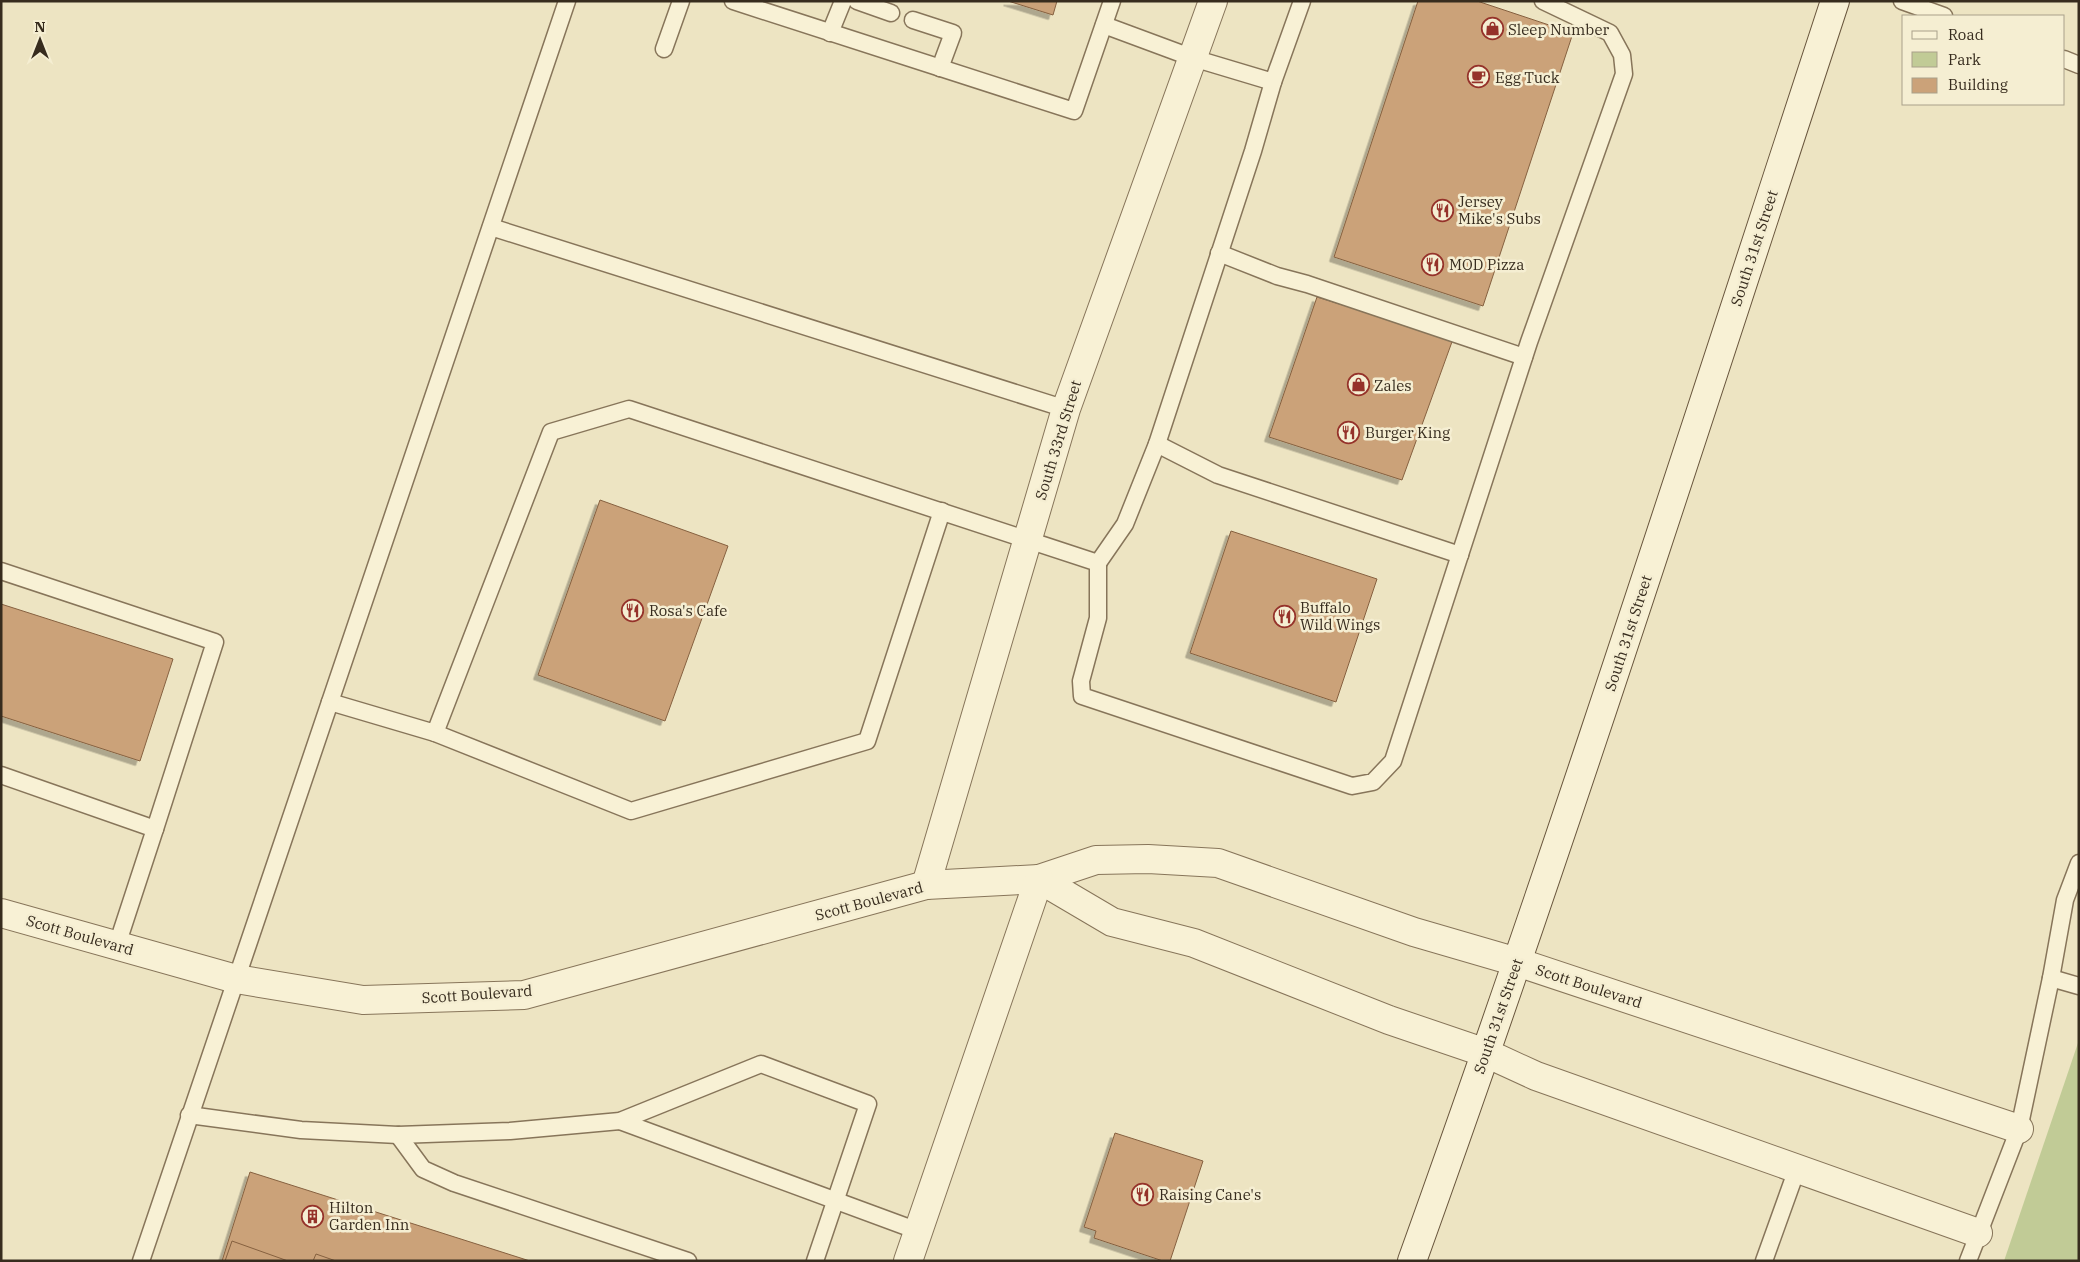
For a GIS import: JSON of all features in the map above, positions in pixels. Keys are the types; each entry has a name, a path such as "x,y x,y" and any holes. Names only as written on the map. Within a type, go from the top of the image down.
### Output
{"street":[{"name":"South 33rd Street","path":"926,885 1066,408 1213,1"},
{"name":"South 31st Street","path":"1412,1261 1517,962 1835,1"},
{"name":"Scott Boulevard","path":"1,913 236,979 363,1000 524,995 926,885 1039,879 1096,860 1148,859 1218,863 1414,932 1517,962 2019,1129"},
{"path":"908,1261 1039,879 1112,922 1194,943 1389,1020 1486,1054 1536,1076 1978,1233"}],"lane":[{"path":"141,1261 567,1"},
{"path":"664,49 681,1"},
{"path":"733,1 1074,111 1112,1"},
{"path":"830,33 844,1"},
{"path":"857,1 891,13"},
{"path":"1302,1 1273,82 1157,444 1125,524 1098,563 1098,618 1081,681 1082,696 1352,786 1373,782 1393,761 1524,357 1624,74 1622,55 1610,33 1543,1"},
{"path":"1902,1 1941,15"},
{"path":"913,20 952,33 940,68"},
{"path":"1104,26 1193,58 1273,82"},
{"path":"2065,59 2079,65"},
{"path":"491,227 1066,408"},
{"path":"1219,253 1277,276 1308,284 1524,357"},
{"path":"435,734 551,432 629,409 1098,563"},
{"path":"1157,444 1218,475 1460,555"},
{"path":"330,702 435,734 631,811 867,741 942,511"},
{"path":"1,571 215,642 117,945"},
{"path":"1,775 155,829"},
{"path":"1968,1261 2019,1129 2051,978 2065,900 2079,863"},
{"path":"2051,978 2079,986"},
{"path":"189,1115 301,1130 398,1136 510,1131 620,1121 761,1064 868,1104 815,1261"},
{"path":"620,1121 835,1202 918,1231"},
{"path":"398,1136 423,1168 454,1183 688,1261"},
{"path":"1764,1261 1797,1169"}],"green space":[{"path":"2079,1040 2079,1261 2004,1261"}],"building":[{"path":"1008,1 1057,1 1053,15"},
{"path":"1418,1 1477,1 1573,33 1483,306 1334,257"},
{"path":"1317,297 1453,339 1402,480 1269,437"},
{"name":"Rosa's Cafe","path":"600,500 728,546 665,721 538,675"},
{"name":"Buffalo Wild Wings","path":"1231,531 1377,579 1336,702 1190,653"},
{"path":"1,604 173,659 140,761 1,716"},
{"name":"Raising Cane's","path":"1115,1133 1203,1161 1170,1261 1163,1261 1094,1238 1096,1231 1084,1227"},
{"name":"Hilton Garden Inn","path":"250,1172 530,1261 222,1261"},
{"path":"232,1241 288,1261 225,1261"},
{"path":"316,1254 336,1261 313,1261"}],"place":[{"name":"Sleep Number","path":"1492,29"},
{"name":"Egg Tuck","path":"1479,77"},
{"name":"Jersey Mike's Subs","path":"1442,210"},
{"name":"MOD Pizza","path":"1433,264"},
{"name":"Zales","path":"1358,385"},
{"name":"Burger King","path":"1349,432"},
{"name":"Rosa's Cafe","path":"633,610"},
{"name":"Buffalo Wild Wings","path":"1284,616"},
{"name":"Raising Cane's","path":"1143,1194"},
{"name":"Hilton Garden Inn","path":"313,1216"}]}
